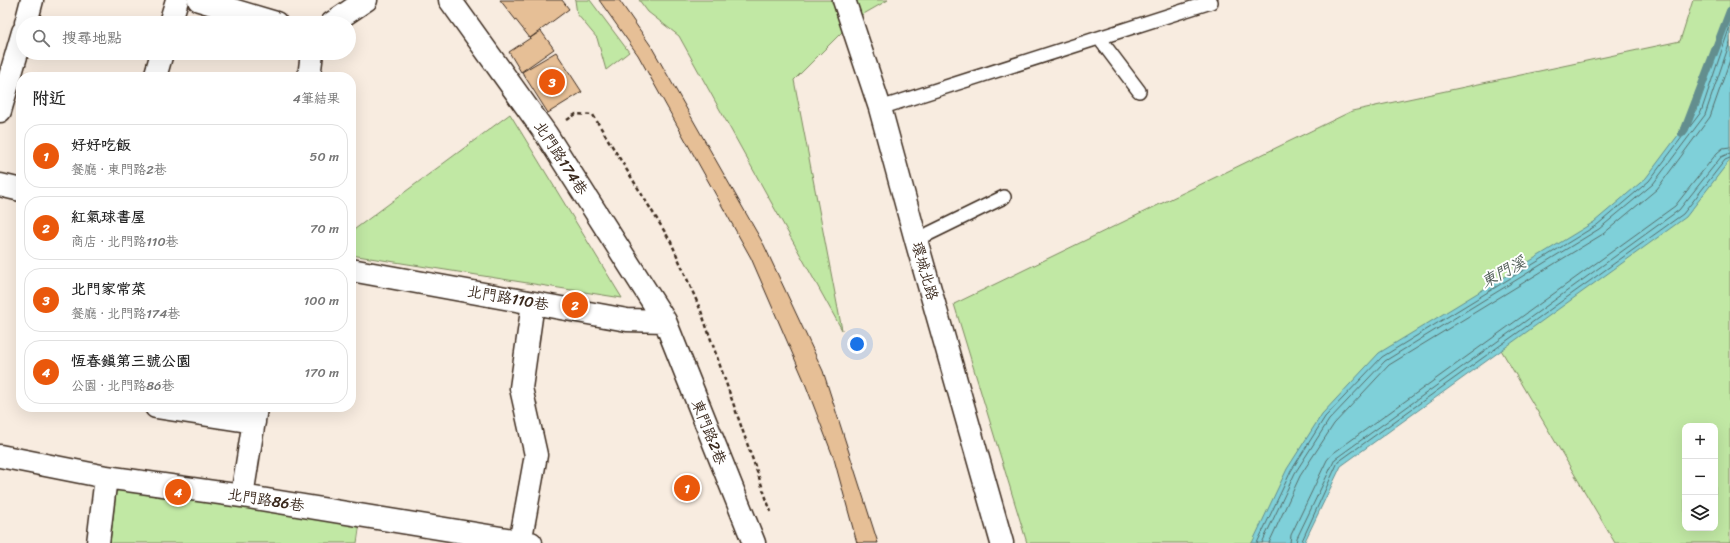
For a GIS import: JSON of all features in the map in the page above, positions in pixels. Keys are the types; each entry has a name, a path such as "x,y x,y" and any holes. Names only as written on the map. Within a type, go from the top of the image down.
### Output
{"street":[{"path":"28,16 32,0"},
{"path":"172,16 177,0"},
{"path":"200,0 253,16"},
{"path":"342,16 366,0"},
{"name":"北門路174巷","path":"450,0 546,134 665,321"},
{"name":"環城北路","path":"844,0 880,108 1002,543"},
{"path":"0,111 16,56"},
{"path":"156,72 160,60"},
{"path":"310,72 311,60"},
{"path":"0,185 16,189"},
{"name":"北門路110巷","path":"356,271 627,320 665,321"},
{"path":"524,542 536,455 521,388 533,303"},
{"name":"東門路2巷","path":"665,321 754,543"},
{"path":"227,412 255,414 242,496"},
{"name":"北門路86巷","path":"0,456 106,478 242,496 524,542"},
{"path":"98,543 106,478"}],"lane":[{"path":"880,108 1211,2 1209,0"},
{"path":"1098,38 1140,90"},
{"path":"916,240 1004,197"}],"path":[{"path":"576,114 593,115 671,242 701,311 771,513"}],"green space":[{"path":"575,0 590,0 629,52 606,70 597,38 577,14"},
{"path":"639,0 888,0 855,19 794,80 842,330 679,36 648,12"},
{"path":"1693,0 1730,0 1730,543 1615,543 1474,304 1263,543 1027,543 954,304 1352,111 1680,41"},
{"path":"510,114 622,298 356,256 356,228"},
{"path":"118,475 362,509 357,543 110,543"}],"water":[{"path":"1730,14 1730,160 1686,217 1341,466 1304,543 1252,543 1287,469 1322,414 1379,353 1594,222 1646,178 1697,110"}],"building":[{"path":"500,0 562,0 569,9 530,38"},
{"path":"599,0 619,0 651,46 764,245 823,371 878,543 857,543 834,459 803,378 751,258 638,55"},
{"path":"541,31 554,49 521,72 509,52"},
{"path":"556,52 582,92 548,113 522,72"}],"waterway":[{"name":"東門溪","path":"1682,133 1685,129 1730,11"}],"place":[{"name":"北門家常菜","path":"552,82"},
{"name":"紅氣球書屋","path":"575,305"},
{"name":"好好吃飯","path":"687,488"},
{"name":"恆春鎮第三號公園","path":"178,492"}]}
